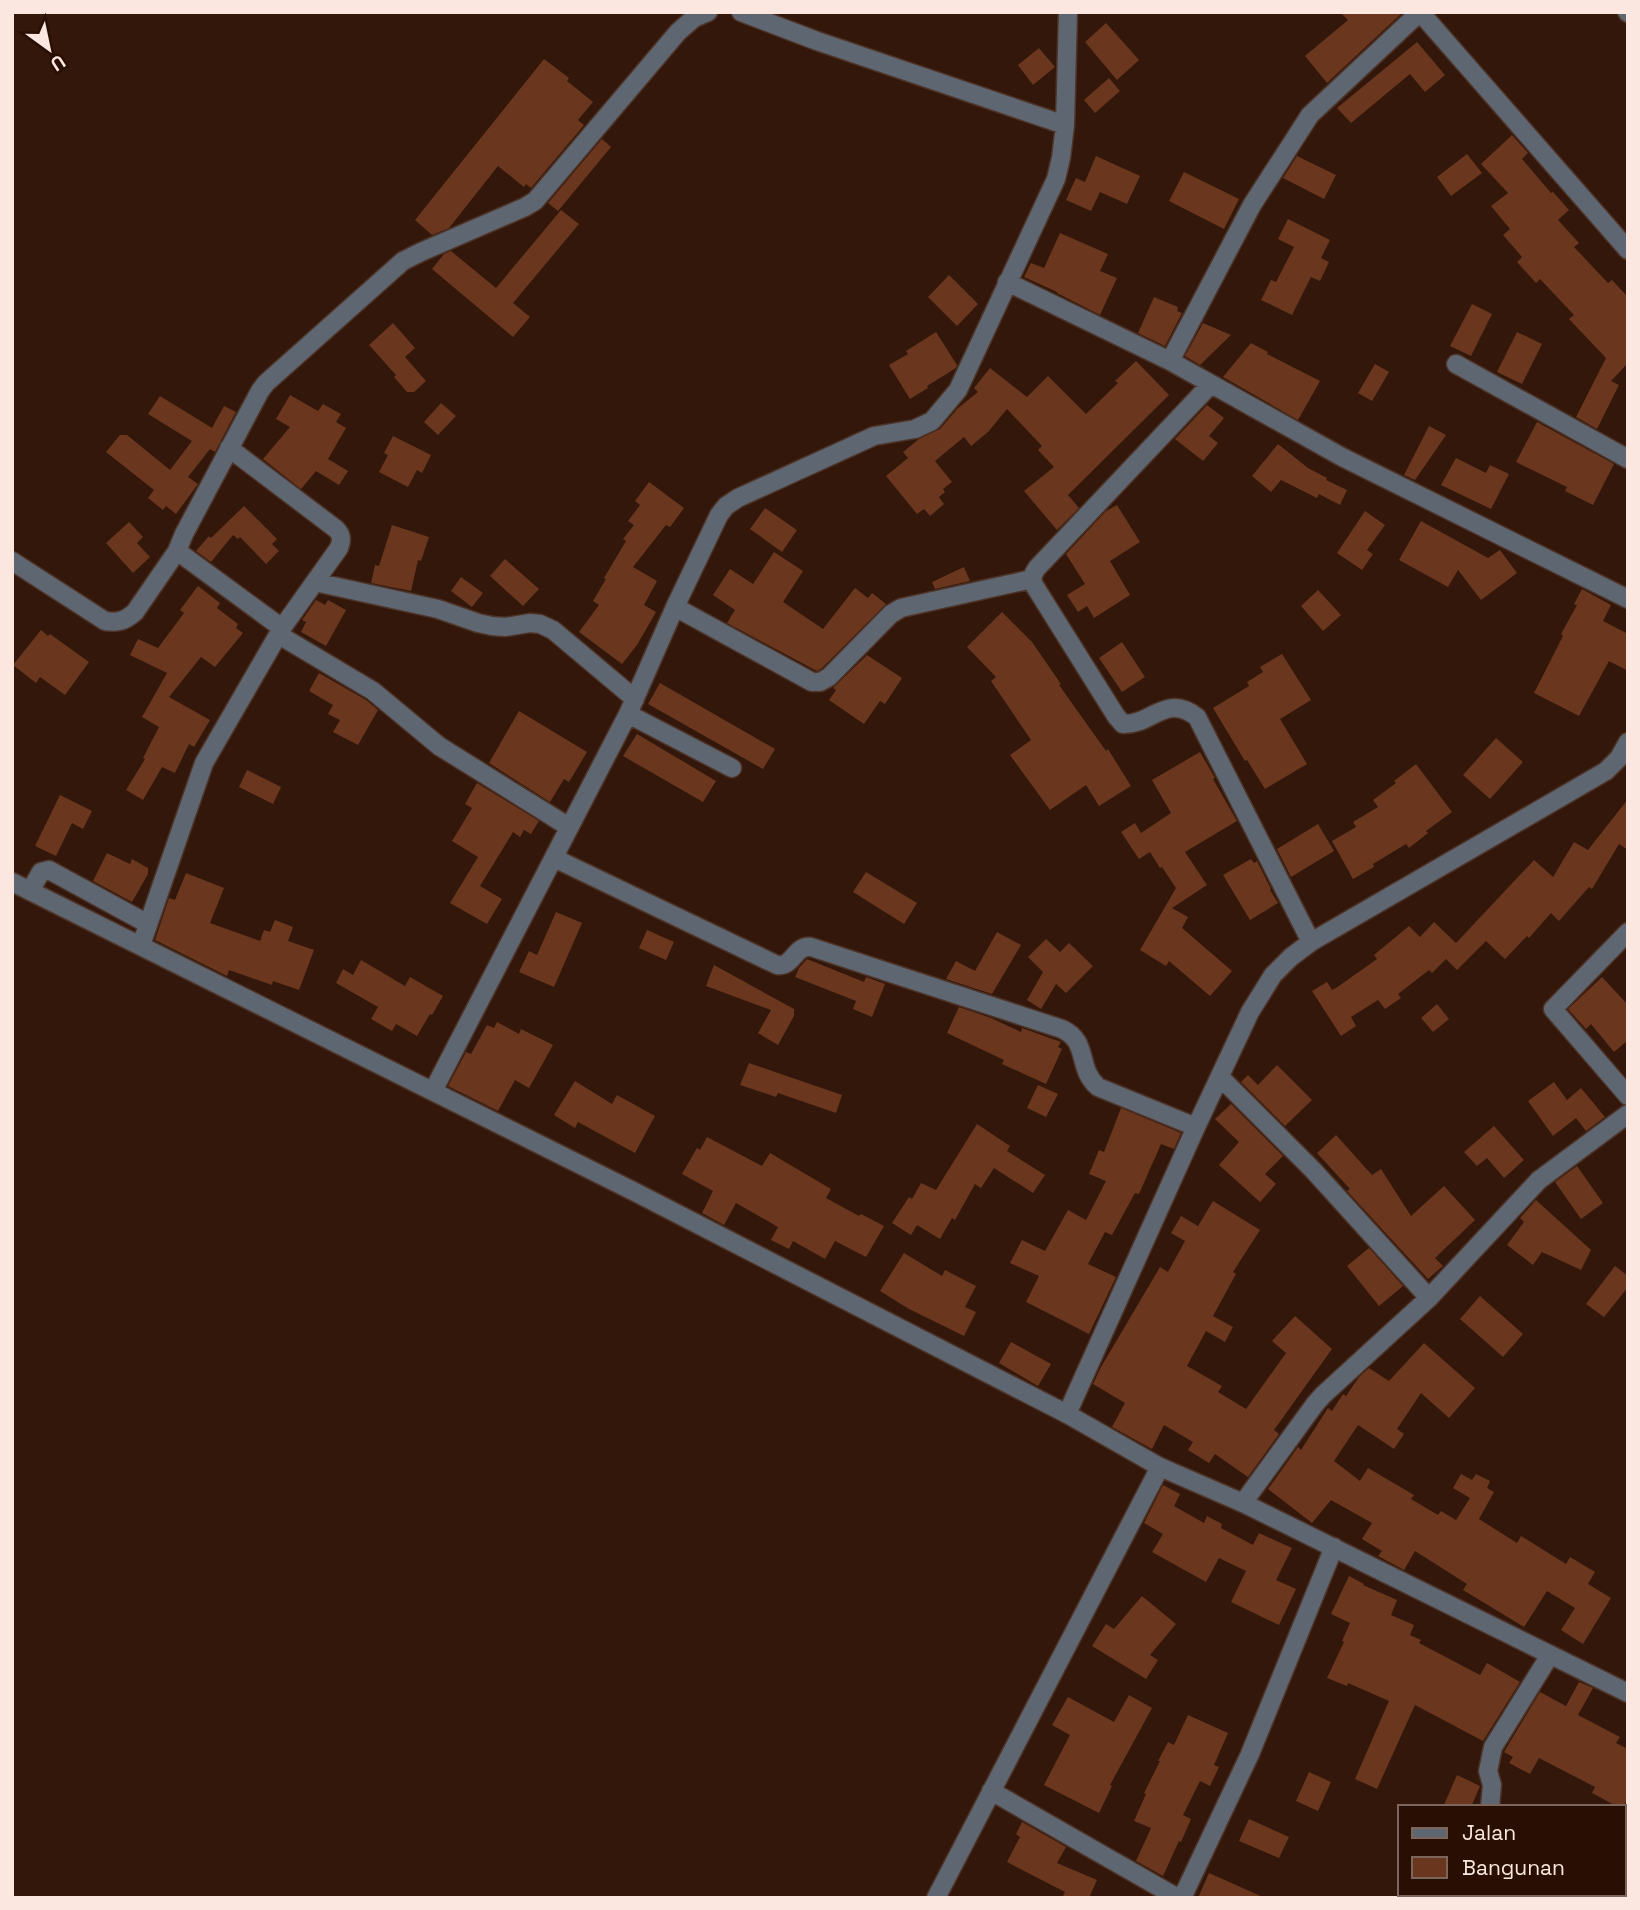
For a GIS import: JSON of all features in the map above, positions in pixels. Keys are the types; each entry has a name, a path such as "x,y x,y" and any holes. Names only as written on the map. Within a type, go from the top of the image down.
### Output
{"street":[{"path":"12,561 105,621 116,623 126,620 135,612 177,551 229,447 266,383 396,267 421,251 535,201 678,32 694,18 708,12"},
{"path":"741,12 817,41 1065,125"},
{"path":"433,1091 631,706 719,515 738,498 874,436 915,429 932,421 958,390 1056,179 1065,125 1068,12"},
{"path":"1170,361 1252,205 1310,115 1420,12 1628,250"},
{"path":"1007,282 1170,361 1342,457 1628,600"},
{"path":"1456,364 1628,459"},
{"path":"1210,384 1037,568 1032,579 1123,724 1132,724 1164,709 1188,710 1197,717 1311,942"},
{"path":"141,945 204,763 280,632 342,541 341,534 229,447"},
{"path":"177,551 280,632 373,691 439,746 569,827"},
{"path":"675,607 812,682 820,682 829,677 891,614 901,608 1032,579"},
{"path":"315,582 438,609 492,626 540,624 554,630 631,706 732,768"},
{"path":"1067,1415 1196,1127 1250,1012 1273,975 1311,942 1606,771 1619,758 1628,743"},
{"path":"554,858 777,965 788,964 800,948 811,947 1062,1029 1078,1040 1090,1080 1098,1087 1196,1127"},
{"path":"30,891 41,872 49,870 148,924"},
{"path":"12,882 646,1198 1067,1415 1160,1467 1243,1503 1628,1693"},
{"path":"1628,932 1553,1009 1628,1096"},
{"path":"1220,1077 1313,1170 1429,1298"},
{"path":"1243,1503 1315,1404 1429,1298 1539,1180 1628,1114"},
{"path":"936,1898 1160,1467"},
{"path":"991,1791 1180,1898 1250,1754 1334,1547"},
{"path":"1490,1805 1492,1785 1488,1771 1493,1747 1550,1655"}],"building":[{"path":"1340,12 1403,12 1327,83 1305,56 1348,20"},
{"path":"1106,23 1139,60 1117,80 1085,42"},
{"path":"1417,42 1445,75 1425,92 1410,74 1351,123 1337,108"},
{"path":"1039,48 1055,67 1033,85 1018,65"},
{"path":"544,59 569,78 567,81 593,102 578,120 584,125 531,188 526,184 524,187 498,166 449,228 432,235 415,220"},
{"path":"1109,78 1120,91 1095,113 1084,100"},
{"path":"1512,135 1528,153 1522,159 1569,210 1558,220 1579,243 1574,247 1608,283 1612,280 1628,297 1628,363 1611,381 1619,385 1597,429 1576,417 1606,358 1569,319 1574,315 1540,279 1536,283 1517,262 1522,257 1503,235 1510,229 1491,206 1508,193 1481,164"},
{"path":"602,139 611,147 558,211 548,203"},
{"path":"1467,154 1482,173 1451,196 1437,177"},
{"path":"1096,156 1140,176 1127,204 1100,192 1091,211 1066,200 1076,178 1085,182"},
{"path":"1297,156 1336,175 1324,199 1283,178"},
{"path":"1184,172 1239,199 1224,229 1169,201"},
{"path":"561,210 579,224 513,303 530,317 513,337 432,269 444,254 451,251 496,288"},
{"path":"1288,219 1330,240 1321,258 1329,262 1320,281 1311,277 1292,315 1261,300 1271,280 1276,282 1294,247 1278,239"},
{"path":"1060,233 1108,254 1100,271 1117,278 1100,315 1024,277 1031,263 1044,268"},
{"path":"949,275 978,304 957,326 928,297"},
{"path":"1154,297 1178,307 1177,311 1182,313 1165,346 1138,333"},
{"path":"1472,304 1492,314 1471,356 1450,346"},
{"path":"393,323 415,348 405,357 426,381 414,392 407,392 394,377 396,375 369,345"},
{"path":"1203,323 1231,335 1200,365 1185,356"},
{"path":"936,332 957,365 956,368 910,399 889,365"},
{"path":"1517,332 1542,344 1522,384 1497,372"},
{"path":"1251,343 1320,381 1298,420 1223,377"},
{"path":"1136,361 1169,395 1068,495 1079,508 1057,530 1024,491 1054,467 1038,450 1042,446 1007,409 988,432 971,446 964,437 935,461 952,482 943,489 945,492 939,497 944,504 930,516 924,509 917,514 886,476 908,458 903,452 919,439 940,429 958,408 978,392 974,388 990,368 1027,397 1048,376 1086,414"},
{"path":"1375,364 1389,372 1372,401 1358,393"},
{"path":"290,395 318,411 323,404 341,414 336,422 346,428 328,459 348,471 339,485 316,471 301,489 263,459 290,427 276,419"},
{"path":"160,396 212,428 224,406 236,412 215,452 210,449 188,477 198,484 176,514 166,506 163,510 148,498 154,490 106,452 120,435 127,435 170,470 192,441 148,414"},
{"path":"441,403 456,416 438,435 424,422"},
{"path":"1207,405 1224,418 1209,436 1218,443 1203,461 1175,439"},
{"path":"1537,422 1614,464 1593,505 1565,491 1567,487 1516,462"},
{"path":"1429,426 1446,435 1415,480 1404,475"},
{"path":"393,436 431,455 422,473 417,470 408,487 379,472 388,455 384,453"},
{"path":"1278,444 1308,468 1327,478 1326,480 1347,490 1340,505 1319,494 1317,498 1281,480 1271,492 1252,476"},
{"path":"1456,458 1486,473 1490,465 1509,474 1491,509 1441,485"},
{"path":"649,482 684,508 670,527 666,525 633,567 657,581 644,605 656,612 637,645 622,664 579,632 599,605 593,601 626,541 623,539 634,525 628,521 640,505 635,501"},
{"path":"1117,505 1140,542 1110,561 1130,595 1094,618 1087,606 1078,612 1067,595 1085,584 1066,554 1106,511"},
{"path":"244,506 277,539 272,544 279,551 266,564 240,537 238,539 233,535 211,562 196,551 209,536 211,538"},
{"path":"765,508 797,530 782,552 750,529"},
{"path":"1365,511 1385,525 1367,550 1373,554 1362,570 1337,553"},
{"path":"1421,521 1488,558 1500,550 1517,573 1481,600 1458,570 1448,587 1399,560"},
{"path":"129,522 143,537 137,543 150,557 133,573 106,543"},
{"path":"392,525 429,537 421,561 418,560 411,591 371,583 375,565 379,566"},
{"path":"774,552 803,571 783,602 823,629 855,588 868,598 872,593 886,604 817,671 727,623 735,610 713,595 730,569 753,584"},
{"path":"505,559 539,589 523,606 490,576"},
{"path":"964,567 970,581 935,589 932,582"},
{"path":"461,577 483,593 472,607 451,591"},
{"path":"198,586 220,603 217,608 238,624 236,628 243,633 215,667 201,657 169,697 210,720 194,747 189,744 175,773 162,767 143,800 126,790 145,759 143,758 159,727 142,717 167,673 130,655 138,639 158,648 184,613 180,610"},
{"path":"1582,589 1611,605 1603,621 1628,634 1628,671 1609,661 1579,716 1534,693 1563,636 1561,634 1577,605 1574,604"},
{"path":"1318,590 1341,615 1323,631 1301,606"},
{"path":"316,600 325,605 328,600 346,610 326,646 301,632 306,622 302,620"},
{"path":"1002,612 1032,642 1061,684 1059,685 1106,751 1108,749 1131,786 1099,806 1086,785 1050,810 1010,755 1031,740 991,681 996,677 967,647"},
{"path":"41,630 89,662 65,695 40,677 36,683 13,665"},
{"path":"1122,642 1145,677 1122,692 1099,658"},
{"path":"1282,654 1311,700 1280,719 1307,764 1265,789 1213,708 1249,686 1247,682 1263,672 1260,667"},
{"path":"867,655 902,678 885,704 880,701 864,724 829,700 836,690 833,688"},
{"path":"319,673 378,710 358,745 333,732 340,720 328,714 333,705 309,691"},
{"path":"660,683 775,749 763,769 648,704"},
{"path":"519,711 587,752 569,782 564,779 550,802 489,763"},
{"path":"637,734 716,781 703,802 623,756"},
{"path":"1496,738 1523,762 1490,799 1463,775"},
{"path":"1200,752 1237,821 1185,852 1207,885 1172,908 1188,917 1182,928 1232,971 1210,996 1169,961 1166,966 1140,950 1176,888 1150,852 1139,859 1121,832 1135,823 1141,833 1171,813 1152,780"},
{"path":"1416,764 1452,812 1426,831 1428,833 1409,848 1406,844 1353,879 1332,841 1356,827 1353,822 1378,807 1373,800"},
{"path":"247,770 281,787 273,804 239,787"},
{"path":"477,783 539,821 531,834 524,830 520,837 513,832 480,886 502,899 487,924 450,903 478,857 452,841 472,808 465,804"},
{"path":"60,795 92,811 83,829 72,823 56,856 35,846"},
{"path":"1628,799 1628,850 1619,844 1592,889 1589,887 1559,921 1551,913 1529,938 1527,936 1505,959 1486,941 1457,970 1446,959 1432,973 1429,970 1398,994 1401,998 1385,1009 1378,1000 1351,1017 1356,1026 1341,1036 1312,991 1327,982 1332,990 1336,988 1377,959 1374,955 1409,926 1420,937 1434,922 1456,943 1534,860 1553,877 1574,842 1588,850"},
{"path":"1318,824 1334,851 1291,877 1277,849"},
{"path":"107,853 130,864 132,859 148,868 148,874 132,902 93,881"},
{"path":"1251,859 1254,863 1257,861 1278,903 1250,920 1223,875"},
{"path":"866,872 917,903 904,924 853,892"},
{"path":"186,873 224,888 210,923 260,941 264,930 270,932 275,920 293,927 288,941 314,950 299,990 273,981 272,985 229,970 227,976 155,940 169,898 175,900"},
{"path":"556,912 582,923 554,987 519,972 529,951 537,955"},
{"path":"647,930 674,942 666,960 639,948"},
{"path":"997,932 1021,945 992,994 946,979 956,961 975,971"},
{"path":"1046,939 1060,952 1069,943 1093,966 1066,993 1056,984 1041,1009 1027,1000 1043,972 1028,957"},
{"path":"807,959 864,982 866,977 885,984 872,1017 853,1009 856,1001 795,977"},
{"path":"361,960 405,986 410,977 443,996 417,1036 396,1024 392,1031 371,1019 378,1007 336,983 343,969 353,975"},
{"path":"714,965 794,1009 794,1016 778,1045 758,1033 771,1010 706,986"},
{"path":"1602,977 1628,1005 1628,1040 1614,1052 1591,1024 1586,1029 1568,1009"},
{"path":"1437,1004 1449,1019 1433,1032 1421,1018"},
{"path":"959,1007 1021,1032 1022,1028 1061,1042 1058,1047 1062,1049 1046,1084 1002,1064 1004,1060 947,1033"},
{"path":"497,1022 519,1034 521,1029 553,1045 529,1088 515,1080 498,1111 448,1086 466,1052 471,1054 487,1025 494,1028"},
{"path":"749,1063 842,1095 836,1113 778,1093 776,1097 740,1085"},
{"path":"1277,1065 1312,1100 1285,1126 1241,1082 1248,1075 1258,1085"},
{"path":"575,1081 612,1104 617,1095 655,1116 635,1153 578,1122 575,1128 554,1115"},
{"path":"1554,1082 1567,1100 1581,1088 1605,1117 1586,1131 1576,1118 1553,1136 1528,1101"},
{"path":"1038,1085 1058,1094 1046,1117 1027,1108"},
{"path":"1231,1104 1283,1156 1265,1174 1276,1184 1260,1202 1219,1165 1239,1142 1215,1119"},
{"path":"1121,1108 1181,1133 1174,1149 1161,1144 1139,1194 1135,1193 1112,1235 1105,1232 1088,1264 1116,1277 1089,1334 1026,1302 1039,1276 1010,1263 1022,1240 1045,1251 1068,1210 1086,1220 1106,1181 1089,1174 1099,1150 1104,1152"},
{"path":"977,1124 1010,1146 1007,1151 1045,1175 1033,1193 994,1168 981,1188 975,1184 955,1220 952,1218 940,1239 917,1225 911,1235 892,1223 909,1197 912,1199 921,1183 936,1190"},
{"path":"1494,1126 1524,1160 1504,1178 1487,1158 1477,1166 1464,1152"},
{"path":"1336,1135 1372,1175 1381,1169 1411,1216 1444,1186 1475,1220 1435,1258 1443,1266 1428,1279 1347,1191 1350,1189 1317,1153"},
{"path":"707,1137 762,1166 770,1153 831,1189 826,1198 884,1226 866,1257 835,1241 825,1259 793,1241 789,1249 771,1240 778,1227 736,1203 724,1225 702,1213 713,1191 682,1174 697,1148 700,1150"},
{"path":"1577,1166 1603,1203 1581,1219 1555,1182"},
{"path":"1536,1200 1591,1250 1581,1270 1542,1252 1533,1265 1507,1245 1524,1222 1520,1218"},
{"path":"1213,1201 1260,1230 1233,1272 1236,1274 1213,1316 1233,1327 1225,1342 1206,1331 1187,1366 1222,1386 1218,1392 1246,1409 1286,1353 1272,1341 1295,1316 1332,1349 1274,1430 1279,1434 1248,1477 1215,1454 1209,1463 1188,1450 1193,1442 1164,1425 1152,1449 1112,1427 1125,1403 1093,1384 1160,1267 1168,1272 1185,1241 1171,1233 1181,1216 1198,1226"},
{"path":"1369,1248 1403,1286 1379,1306 1347,1266"},
{"path":"904,1253 942,1276 945,1270 976,1286 965,1307 976,1312 964,1336 909,1309 880,1291"},
{"path":"1615,1266 1628,1276 1628,1287 1604,1317 1586,1304"},
{"path":"1480,1296 1523,1334 1503,1357 1460,1319"},
{"path":"1011,1342 1051,1364 1038,1386 999,1363"},
{"path":"1424,1343 1475,1388 1449,1418 1421,1393 1397,1429 1404,1434 1394,1449 1358,1425 1334,1461 1360,1481 1368,1468 1414,1495 1411,1499 1438,1515 1441,1511 1456,1520 1470,1498 1453,1488 1461,1474 1472,1480 1476,1474 1490,1481 1487,1488 1494,1492 1479,1519 1517,1543 1521,1536 1566,1564 1570,1557 1595,1572 1588,1584 1611,1598 1583,1644 1561,1630 1575,1608 1547,1591 1524,1627 1463,1590 1467,1584 1415,1551 1404,1570 1378,1556 1382,1551 1362,1539 1372,1523 1331,1500 1312,1523 1268,1489 1298,1447 1301,1450 1328,1408 1332,1411 1359,1377 1369,1368 1389,1381"},
{"path":"1163,1485 1180,1494 1174,1506 1204,1523 1207,1516 1222,1524 1221,1528 1253,1545 1259,1533 1292,1548 1276,1580 1296,1589 1279,1625 1231,1602 1246,1571 1219,1558 1206,1582 1152,1552 1163,1534 1144,1523"},
{"path":"1349,1576 1397,1600 1391,1615 1414,1625 1410,1635 1421,1640 1419,1643 1480,1675 1487,1663 1520,1682 1483,1741 1415,1705 1377,1789 1355,1779 1389,1701 1348,1683 1347,1686 1327,1678 1350,1623 1331,1614"},
{"path":"1142,1596 1176,1624 1150,1655 1158,1660 1146,1679 1092,1646 1106,1624 1114,1629"},
{"path":"1579,1682 1593,1688 1578,1715 1620,1737 1616,1743 1628,1749 1628,1798 1624,1805 1614,1805 1592,1793 1595,1787 1539,1758 1530,1774 1509,1763 1513,1757 1504,1752 1540,1692 1566,1706"},
{"path":"1129,1695 1152,1708 1110,1785 1112,1786 1099,1813 1044,1785 1070,1735 1052,1725 1068,1697 1114,1722"},
{"path":"1188,1715 1228,1733 1214,1765 1219,1767 1210,1786 1200,1781 1183,1815 1191,1819 1163,1876 1136,1861 1151,1828 1134,1821 1158,1761 1168,1742 1174,1745"},
{"path":"1309,1772 1331,1782 1318,1811 1296,1801"},
{"path":"1457,1775 1480,1786 1472,1805 1444,1805"},
{"path":"1249,1819 1289,1837 1279,1858 1239,1841"},
{"path":"1022,1822 1066,1847 1057,1863 1097,1880 1089,1898 1062,1898 1065,1892 1007,1862 1020,1837 1016,1834"},
{"path":"1209,1873 1265,1898 1198,1898"}]}
